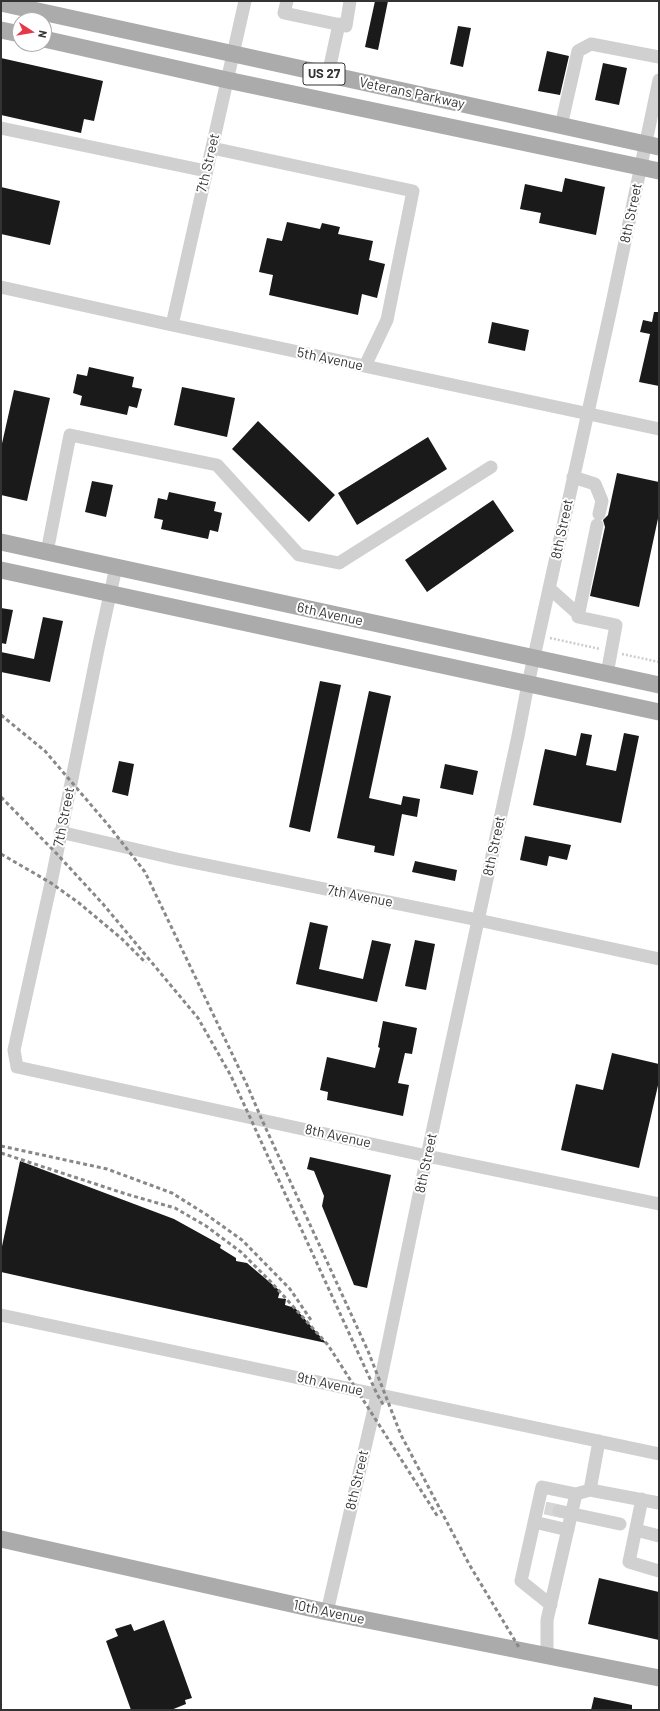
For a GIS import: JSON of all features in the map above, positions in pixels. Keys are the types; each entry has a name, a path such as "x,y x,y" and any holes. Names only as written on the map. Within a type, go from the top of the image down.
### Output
{"main road":[{"name":"Veterans Parkway","path":"1,3 653,146"},
{"path":"1,30 12,32"},
{"name":"Veterans Parkway","path":"52,42 659,171"},
{"name":"6th Avenue","path":"1,542 659,685"},
{"name":"6th Avenue","path":"1,570 659,712"},
{"name":"10th Avenue","path":"1,1539 327,1612 659,1678"}],"street":[{"name":"7th Street","path":"172,325 245,1"},
{"path":"287,1 284,13 346,26 350,1"},
{"path":"328,75 339,24"},
{"path":"561,126 578,50 591,44 659,57"},
{"name":"8th Street","path":"327,1612 377,1394 517,743 533,658 641,167 653,146 659,80"},
{"path":"1,128 206,172"},
{"path":"212,148 413,191 387,320 365,366"},
{"name":"5th Avenue","path":"1,287 659,429"},
{"path":"47,552 70,435 217,465 299,555 338,563 491,467"},
{"path":"573,477 595,484 602,501 578,614"},
{"name":"7th Street","path":"17,1067 14,1050 44,917 60,832 116,567"},
{"path":"549,588 578,614 578,617 616,625 607,674"},
{"name":"7th Avenue","path":"60,832 177,859 478,920 659,959"},
{"name":"8th Avenue","path":"17,1067 427,1156 659,1204"},
{"name":"9th Avenue","path":"1,1314 659,1454"},
{"path":"590,1490 599,1441"},
{"path":"551,1606 521,1581 534,1522 541,1507 542,1487 576,1494 590,1490 659,1503"},
{"path":"547,1655 547,1620 568,1530 565,1512 576,1494"},
{"path":"642,1499 631,1527 629,1562 659,1571"},
{"path":"565,1512 631,1527 659,1536"},
{"path":"534,1522 568,1530"}],"building":[{"path":"375,1 388,1 378,50 365,47"},
{"path":"458,26 471,28 463,67 450,64"},
{"path":"547,51 569,56 560,95 538,91"},
{"path":"1,58 103,81 94,121 84,119 81,133 1,115"},
{"path":"603,63 627,68 619,105 595,100"},
{"path":"565,178 605,187 596,235 539,223 541,213 520,209 525,184 562,192"},
{"path":"1,187 60,201 50,245 1,234"},
{"path":"287,222 320,229 322,223 340,227 338,234 373,241 369,260 385,264 377,298 362,294 358,315 269,295 273,275 259,272 267,238 282,241"},
{"path":"654,312 659,312 659,386 639,382 650,334 640,332 643,320 652,322"},
{"path":"492,322 529,330 525,351 488,343"},
{"path":"89,367 134,377 132,387 142,389 137,408 129,406 127,415 80,405 82,396 73,393 77,374 87,376"},
{"path":"182,387 235,398 227,437 174,425"},
{"path":"14,390 50,398 27,501 1,495 1,448"},
{"path":"258,421 335,495 309,522 232,449"},
{"path":"428,437 447,469 357,525 338,493"},
{"path":"617,473 659,482 659,514 639,607 590,596 605,527 603,520 608,515"},
{"path":"92,481 113,485 106,517 85,512"},
{"path":"169,492 216,502 214,511 222,513 218,532 210,530 208,539 161,529 163,520 154,518 158,498 167,500"},
{"path":"493,500 514,531 427,592 405,560"},
{"path":"1,608 13,610 6,644 1,643"},
{"path":"43,617 63,621 50,682 1,672 1,652 34,659"},
{"path":"320,681 341,685 310,832 289,827"},
{"path":"369,691 391,696 369,798 401,805 403,796 420,799 417,817 402,814 394,856 374,852 375,846 337,838"},
{"path":"581,733 592,735 586,765 616,771 624,733 639,736 621,823 533,805 545,749 576,756"},
{"path":"119,761 134,764 128,796 112,792"},
{"path":"445,764 478,771 473,795 440,788"},
{"path":"525,836 571,845 567,860 549,856 547,866 520,860"},
{"path":"415,861 457,870 455,881 412,872"},
{"path":"310,922 328,926 319,969 363,979 372,940 391,944 377,1002 296,984"},
{"path":"415,940 435,944 426,990 405,986"},
{"path":"383,1021 417,1028 412,1054 405,1053 398,1083 409,1085 403,1116 327,1100 328,1092 320,1090 327,1057 375,1068 380,1048 378,1047"},
{"path":"612,1053 659,1064 659,1081 639,1168 561,1150 576,1084 603,1090"},
{"path":"310,1157 391,1175 367,1288 354,1285 322,1206 324,1196 314,1171 307,1169"},
{"path":"20,1161 174,1219 221,1245 220,1248 236,1258 236,1261 247,1263 280,1291 278,1298 286,1299 285,1305 295,1308 326,1343 1,1272 1,1251"},
{"path":"599,1578 659,1592 659,1640 588,1624"},
{"path":"164,1620 192,1698 185,1700 186,1704 171,1710 131,1710 106,1641 118,1636 115,1629 131,1624 134,1631"},
{"path":"594,1697 632,1705 632,1710 591,1710"}],"tunnel":[{"path":"545,1508 559,1511"}],"railway":[{"path":"1,715 45,751 109,826 145,872 247,1085 368,1351 401,1435 469,1564 520,1649"},
{"path":"1,797 103,904 198,1018 231,1076 377,1394 384,1406"},
{"path":"1,854 51,883 79,903 122,939 146,963"},
{"path":"1,1146 107,1169 172,1193 207,1215 242,1240 290,1289 311,1320"},
{"path":"1,1153 126,1194 175,1208 206,1226 241,1252 271,1282 328,1345 438,1517"}]}
